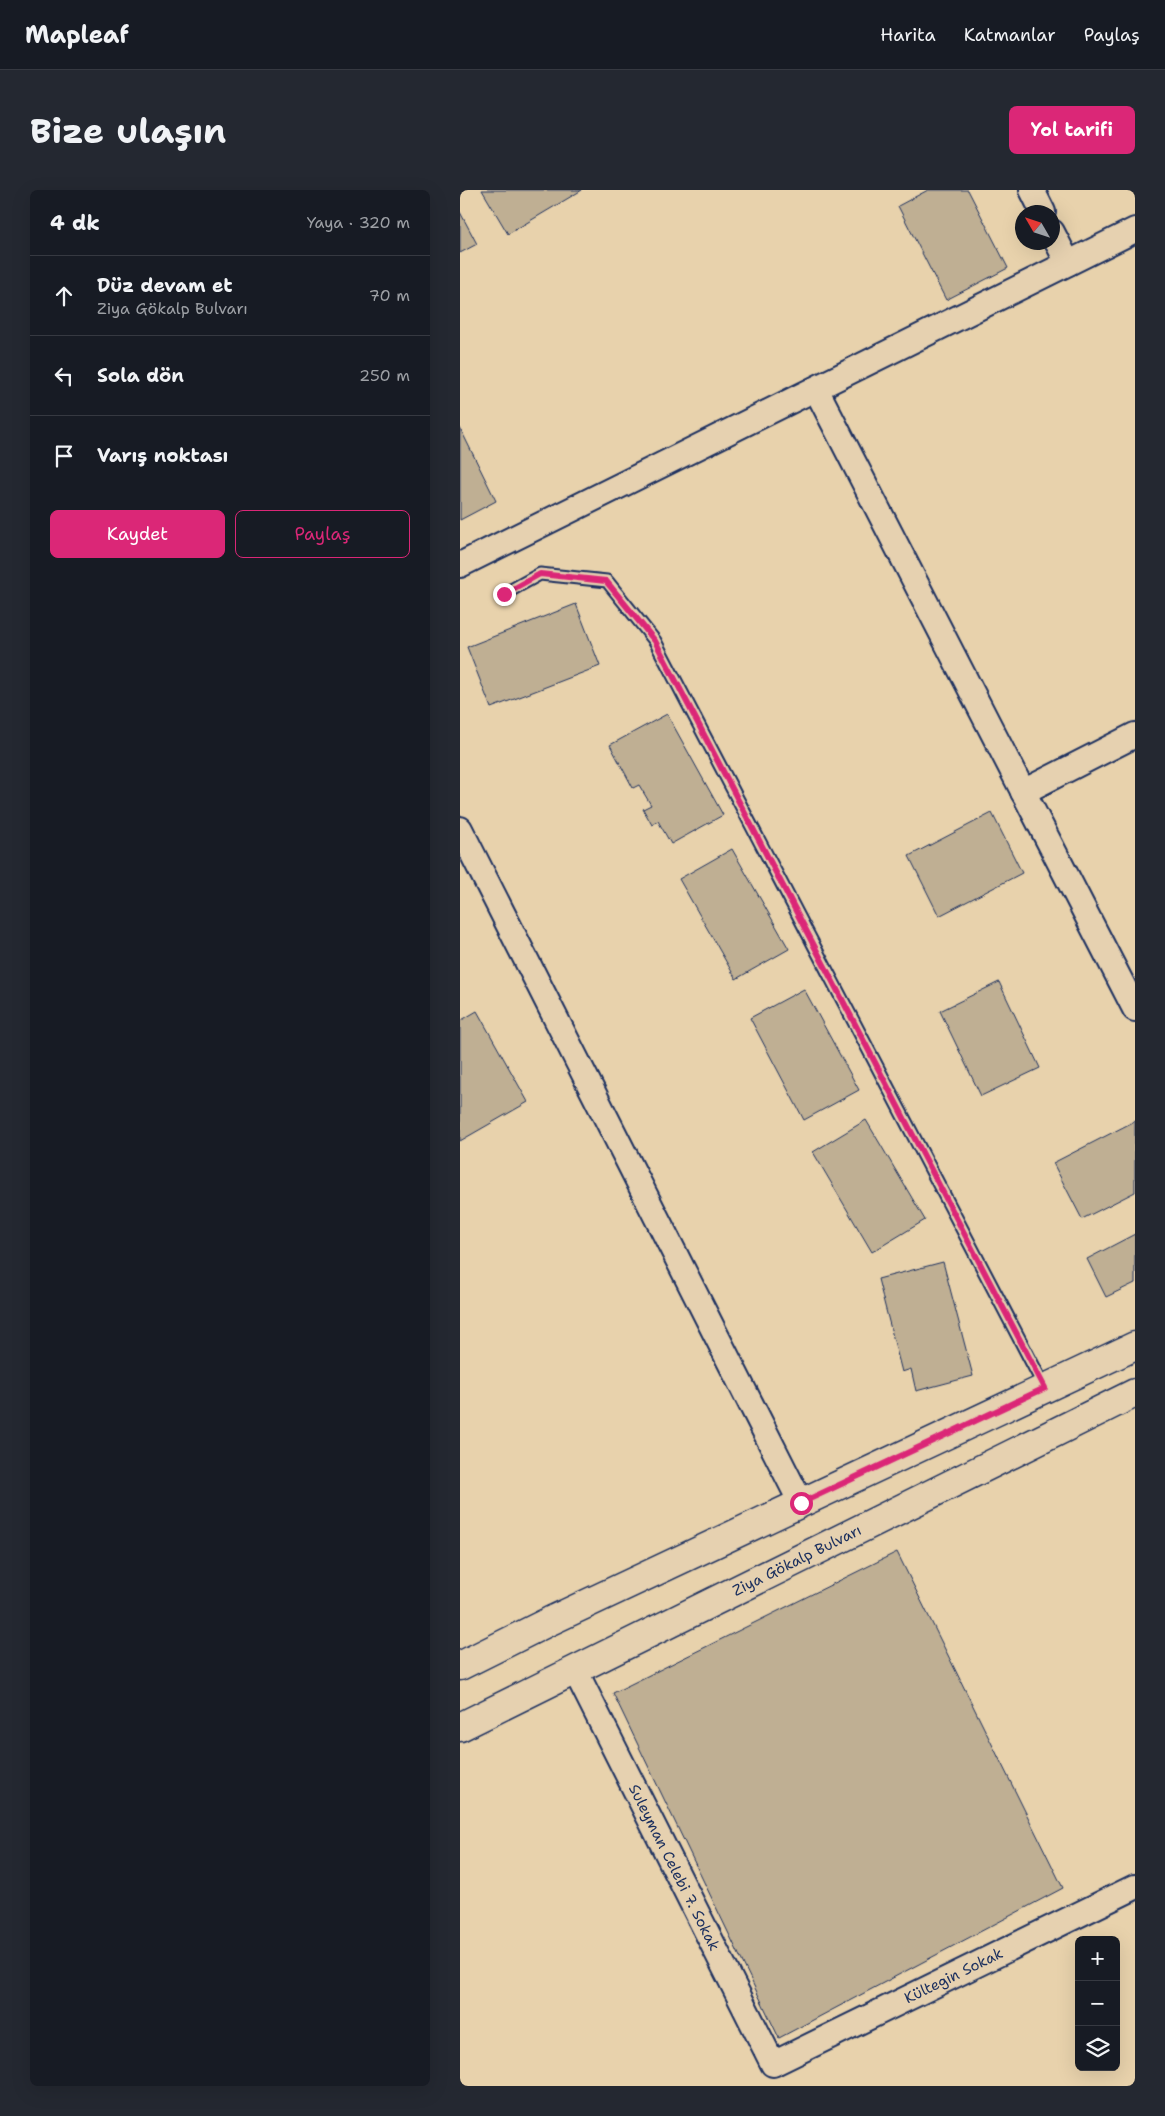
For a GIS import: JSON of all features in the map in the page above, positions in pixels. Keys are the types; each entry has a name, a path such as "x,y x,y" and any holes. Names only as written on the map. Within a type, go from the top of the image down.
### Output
{"street":[{"path":"1032,190 1040,205"},
{"path":"460,565 1135,230"},
{"path":"1060,248 1068,264"},
{"path":"816,389 1135,1009"},
{"path":"1023,792 1135,735"},
{"path":"460,829 801,1503"},
{"path":"460,1666 550,1621 1135,1346"},
{"name":"Ziya Gökalp Bulvarı","path":"460,1727 1135,1393"},
{"name":"Suleyman Celebi 7. Sokak","path":"575,1670 773,2064"},
{"name":"Kültegin Sokak","path":"773,2064 1135,1887"}],"lane":[{"path":"504,594 540,574 606,581 655,641 1045,1388"}],"building":[{"path":"482,190 582,190 508,234"},
{"path":"928,190 968,190 1008,268 946,300 898,206"},
{"path":"460,212 477,244 460,253"},
{"path":"460,428 496,501 460,520"},
{"path":"576,604 600,666 491,708 467,647"},
{"path":"667,714 723,815 671,844 658,821 652,825 643,809 651,805 639,785 633,788 610,745"},
{"path":"992,813 1022,873 939,916 909,856"},
{"path":"732,849 789,949 736,979 679,879"},
{"path":"999,982 1040,1068 981,1096 940,1011"},
{"path":"804,989 859,1090 804,1120 750,1018"},
{"path":"477,1011 528,1102 460,1141 460,1021"},
{"path":"866,1120 925,1220 872,1252 813,1152"},
{"path":"1135,1121 1135,1192 1082,1219 1053,1163"},
{"path":"1135,1234 1135,1283 1106,1297 1087,1259"},
{"path":"943,1262 973,1376 916,1391 911,1369 902,1372 878,1279"},
{"path":"897,1552 1063,1888 779,2038 613,1693"}],"route":[{"path":"504,594 540,574 606,581 655,641 1045,1388 801,1503"}]}
